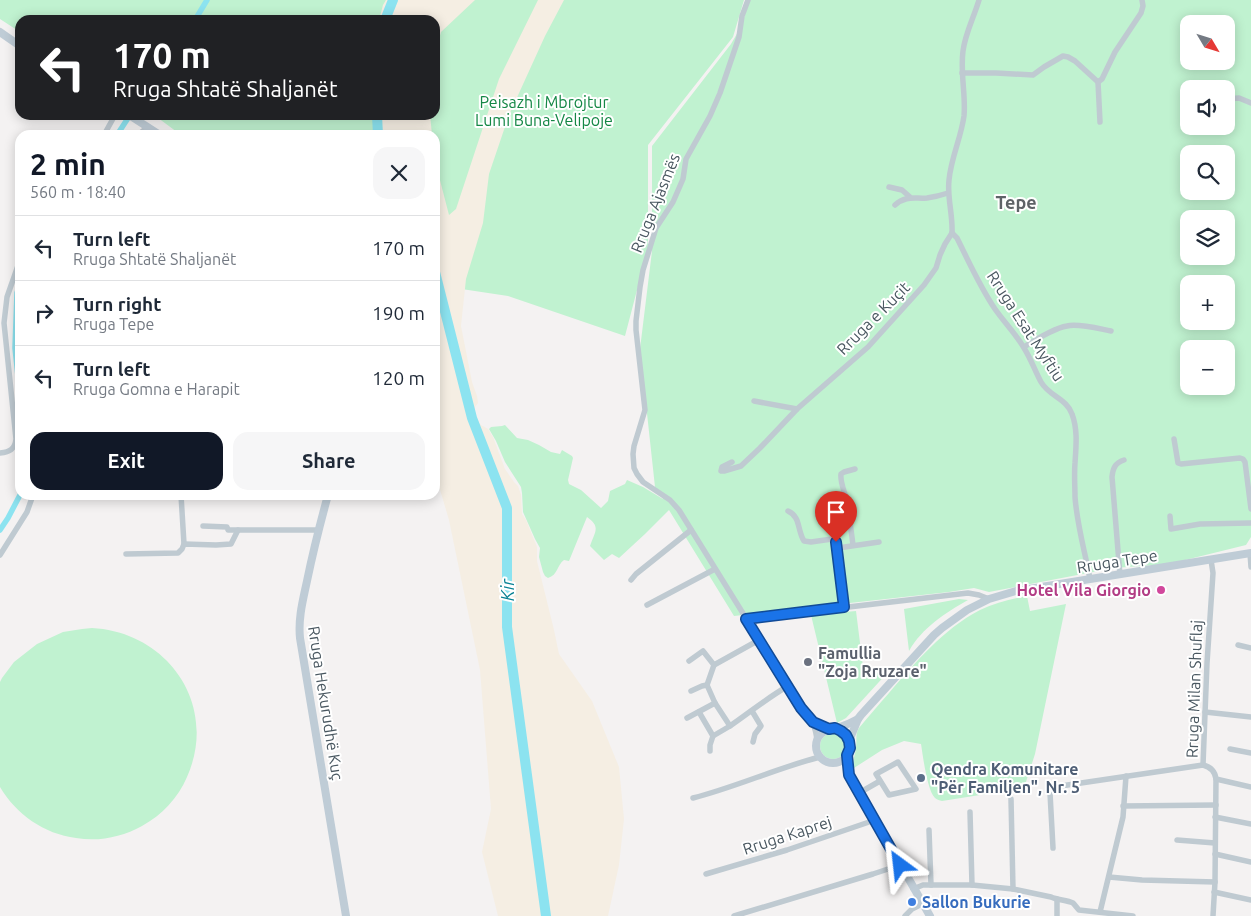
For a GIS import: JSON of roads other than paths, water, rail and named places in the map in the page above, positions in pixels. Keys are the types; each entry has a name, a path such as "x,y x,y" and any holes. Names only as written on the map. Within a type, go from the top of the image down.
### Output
{"main road":[{"path":"0,32 15,42"},
{"path":"136,120 152,130"},
{"name":"Rruga Hekurudhë Kuç","path":"327,500 300,613 300,631 346,916"},
{"name":"Rruga Tepe","path":"849,741 858,719 934,635 967,610 1016,591 1250,553"},
{"name":"Rruga Tepe","path":"832,729 858,719"},
{"path":"832,729 841,731 846,735 850,748 847,755 834,763 826,762 820,757 816,745 819,735 832,729"},
{"path":"847,755 849,775"},
{"path":"834,763 849,775 930,916"}],"street":[{"name":"Rruga Ajasmës","path":"691,530 674,504 643,482 634,468 634,446 645,410 636,321 643,270 656,228 673,202 683,179 686,159 710,116 720,93 739,37 742,16 748,0"},
{"path":"952,234 948,193 952,164 964,119 962,73 964,43 979,0"},
{"path":"1098,82 1102,79 1115,52 1141,13 1142,0"},
{"path":"962,73 1032,75 1063,56 1068,57 1098,82 1100,122"},
{"path":"1235,98 1251,103"},
{"path":"144,130 148,127"},
{"path":"889,188 902,190 910,197"},
{"path":"896,205 910,197 928,198 948,193"},
{"name":"Rruga Esat Myftiu","path":"952,234 957,238 994,308 1024,347 1042,383 1070,408 1074,419 1076,439 1074,466 1075,499 1090,580"},
{"name":"Rruga e Kuçit","path":"732,462 722,467 721,471 741,466 797,409 857,358 915,296 936,268 942,250 952,234"},
{"path":"15,272 7,297 4,323 15,428"},
{"path":"1024,347 1067,326 1089,327 1111,332"},
{"path":"754,400 797,409"},
{"path":"1174,439 1178,464 1243,459 1245,462 1251,509"},
{"path":"0,453 13,450 15,445"},
{"path":"1120,574 1112,477 1114,466 1124,460"},
{"path":"853,545 844,487 840,478 844,472 855,469"},
{"path":"0,555 27,512 31,500"},
{"path":"126,554 178,553 184,544 181,500"},
{"path":"788,511 797,518 804,541 832,540 836,542 844,607"},
{"path":"1170,516 1171,529 1200,524 1251,522"},
{"path":"203,526 227,527 228,530 319,530"},
{"path":"184,544 231,544 238,530"},
{"path":"631,580 691,530 801,708 813,722 816,728 816,740"},
{"path":"838,548 878,542"},
{"path":"1250,553 1251,567"},
{"name":"Rruga Milan Shuflaj","path":"1211,560 1213,573 1203,766 1208,766 1214,771 1216,779"},
{"path":"647,605 715,569"},
{"path":"746,619 968,593 979,594 989,600"},
{"path":"730,726 715,703 707,685 714,666 759,640"},
{"path":"1238,645 1251,648"},
{"path":"689,660 703,651 714,666"},
{"path":"690,691 707,685"},
{"path":"710,751 713,736 788,686"},
{"path":"687,718 715,703"},
{"path":"752,711 761,726 755,734 753,742"},
{"path":"699,712 713,736"},
{"path":"1205,712 1251,717"},
{"path":"813,722 832,729"},
{"path":"1230,749 1251,753"},
{"path":"693,798 717,792 820,757"},
{"path":"898,762 916,789 889,795 880,782 876,774 898,762"},
{"path":"1053,848 1051,789 1054,787 1203,766"},
{"path":"1100,912 1122,817 1126,776"},
{"path":"1213,916 1216,779 1251,787"},
{"path":"859,793 880,782"},
{"path":"1011,799 1013,890"},
{"path":"1124,806 1216,805"},
{"path":"970,812 972,885"},
{"path":"1216,817 1251,824"},
{"name":"Rruga Kaprej","path":"706,874 787,850 875,820"},
{"path":"929,830 931,885"},
{"path":"1177,840 1215,843"},
{"path":"1215,854 1251,862"},
{"path":"734,916 900,865"},
{"path":"1109,877 1215,882"},
{"path":"914,889 923,885 972,885 1013,890 1074,904 1079,910 1133,916"},
{"path":"1214,892 1251,900"},
{"path":"1057,900 1057,916"},
{"path":"906,916 912,909 922,904"}],"waterway":[{"path":"198,15 207,0"},
{"name":"Kir","path":"387,15 393,0"},
{"path":"120,130 127,120"},
{"name":"Kir","path":"377,120 378,130"},
{"name":"Kir","path":"440,292 472,418 507,508 507,627 546,916"},
{"path":"0,530 17,500"}],"place":[{"name":"Hotel Vila Giorgio","path":"1161,590"},
{"name":"Famullia \"Zoja Rruzare\"","path":"808,662"},
{"name":"Qendra Komunitare \"Për Familjen\", Nr. 5","path":"921,778"},
{"name":"Sallon Bukurie","path":"912,902"}],"district":[{"name":"Tepe","path":"1016,202"}],"park label":[{"name":"Peisazh i Mbrojtur Lumi Buna-Velipoje","path":"544,111"}]}
